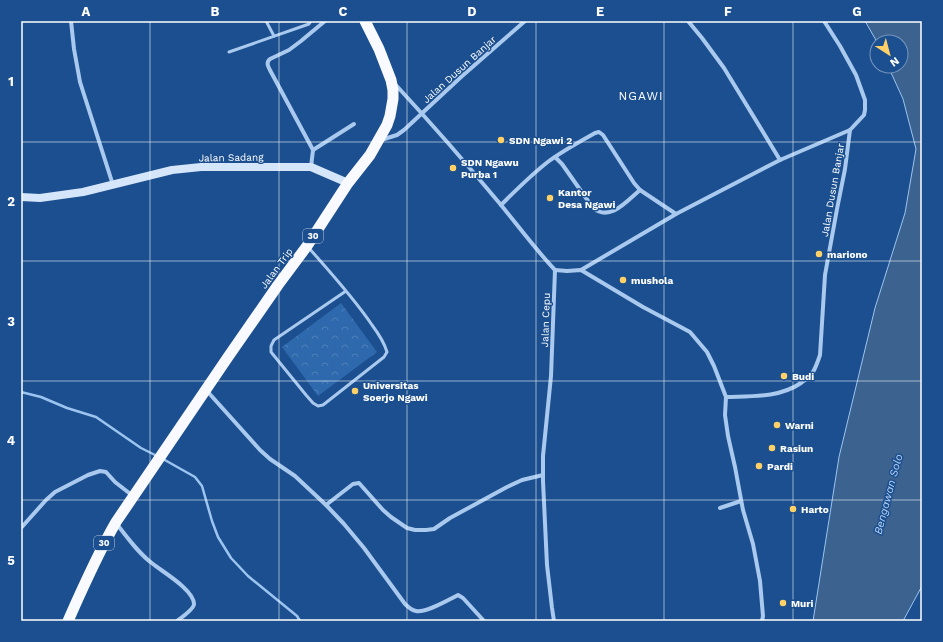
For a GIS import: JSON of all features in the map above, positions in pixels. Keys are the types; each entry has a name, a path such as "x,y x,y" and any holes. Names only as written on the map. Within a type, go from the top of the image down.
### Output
{"highway":[{"name":"Jalan Trip","path":"133,497 278,285 307,246 348,183 370,155 387,125 393,100 391,80 379,49 365,21"},
{"name":"30","path":"68,621 103,544 133,497"}],"main road":[{"name":"Jalan Sadang","path":"21,197 40,198 83,192 172,170 201,167 311,167 348,183"}],"street":[{"path":"71,21 80,82 113,185"},
{"path":"311,167 313,150 271,72 268,61 289,50 325,21"},
{"name":"Jalan Dusun Banjar","path":"379,140 397,135 525,21"},
{"path":"688,21 724,68 780,160"},
{"name":"Jalan Dusun Banjar","path":"581,270 676,214 780,160 850,130 864,115 865,100 856,75 824,21"},
{"path":"391,80 422,113 501,205 544,259 555,270 581,270 643,307 690,332 707,352 726,397 725,415 728,436 760,581 763,616 762,621"},
{"path":"313,150 354,124"},
{"name":"Jalan Dusun Banjar","path":"726,397 769,395 784,392 797,386 805,380 812,373 817,364 820,355 825,275 845,169 850,130"},
{"path":"501,205 530,176 555,157 569,147 599,132 603,135 640,190 676,214"},
{"path":"555,157 562,164 597,212 605,214 619,209 640,190"},
{"name":"Jalan Cepu","path":"554,621 547,565 543,456 551,376 555,270"},
{"path":"206,390 260,450 270,459 295,476 344,524 410,609 417,611 435,606 458,596 463,598 484,621"},
{"path":"21,528 55,492 88,475 100,471 106,472 115,482 133,497"},
{"path":"326,506 353,484 360,483 383,510 407,528 415,530 434,529 450,518 507,487 522,480 543,475"},
{"path":"720,508 742,501"},
{"path":"116,522 145,557 178,582 191,596 194,605 177,621"}],"lane":[{"path":"266,21 274,36"},
{"path":"229,52 309,24 311,21"},
{"path":"307,246 346,291 364,314 385,344 387,352 384,357 323,405 318,406 301,389 271,352 270,346 274,340 346,291"}],"green space":[{"path":"341,303 377,352 318,396 282,347"}],"water":[{"name":"Bengawan Solo","path":"865,21 922,21 922,586 903,621 813,621 839,457 875,308 905,213 916,149 903,99 892,74 909,74 909,34 872,34"}],"waterway":[{"path":"21,392 41,397 67,408 96,417 141,448 157,456"},
{"path":"163,459 195,477 202,486 218,537 231,558 248,576 297,616 300,621"}],"place":[{"name":"SDN Ngawi 2","path":"501,140"},
{"name":"SDN Ngawu Purba 1","path":"453,168"},
{"name":"Kantor Desa Ngawi","path":"550,198"},
{"name":"mariono","path":"819,254"},
{"name":"mushola","path":"623,280"},
{"name":"Budi","path":"784,376"},
{"name":"Universitas Soerjo Ngawi","path":"355,391"},
{"name":"Warni","path":"777,425"},
{"name":"Rasiun","path":"772,448"},
{"name":"Pardi","path":"759,466"},
{"name":"Harto","path":"793,509"},
{"name":"Muri","path":"783,603"}],"district":[{"name":"NGAWI","path":"641,96"}]}
